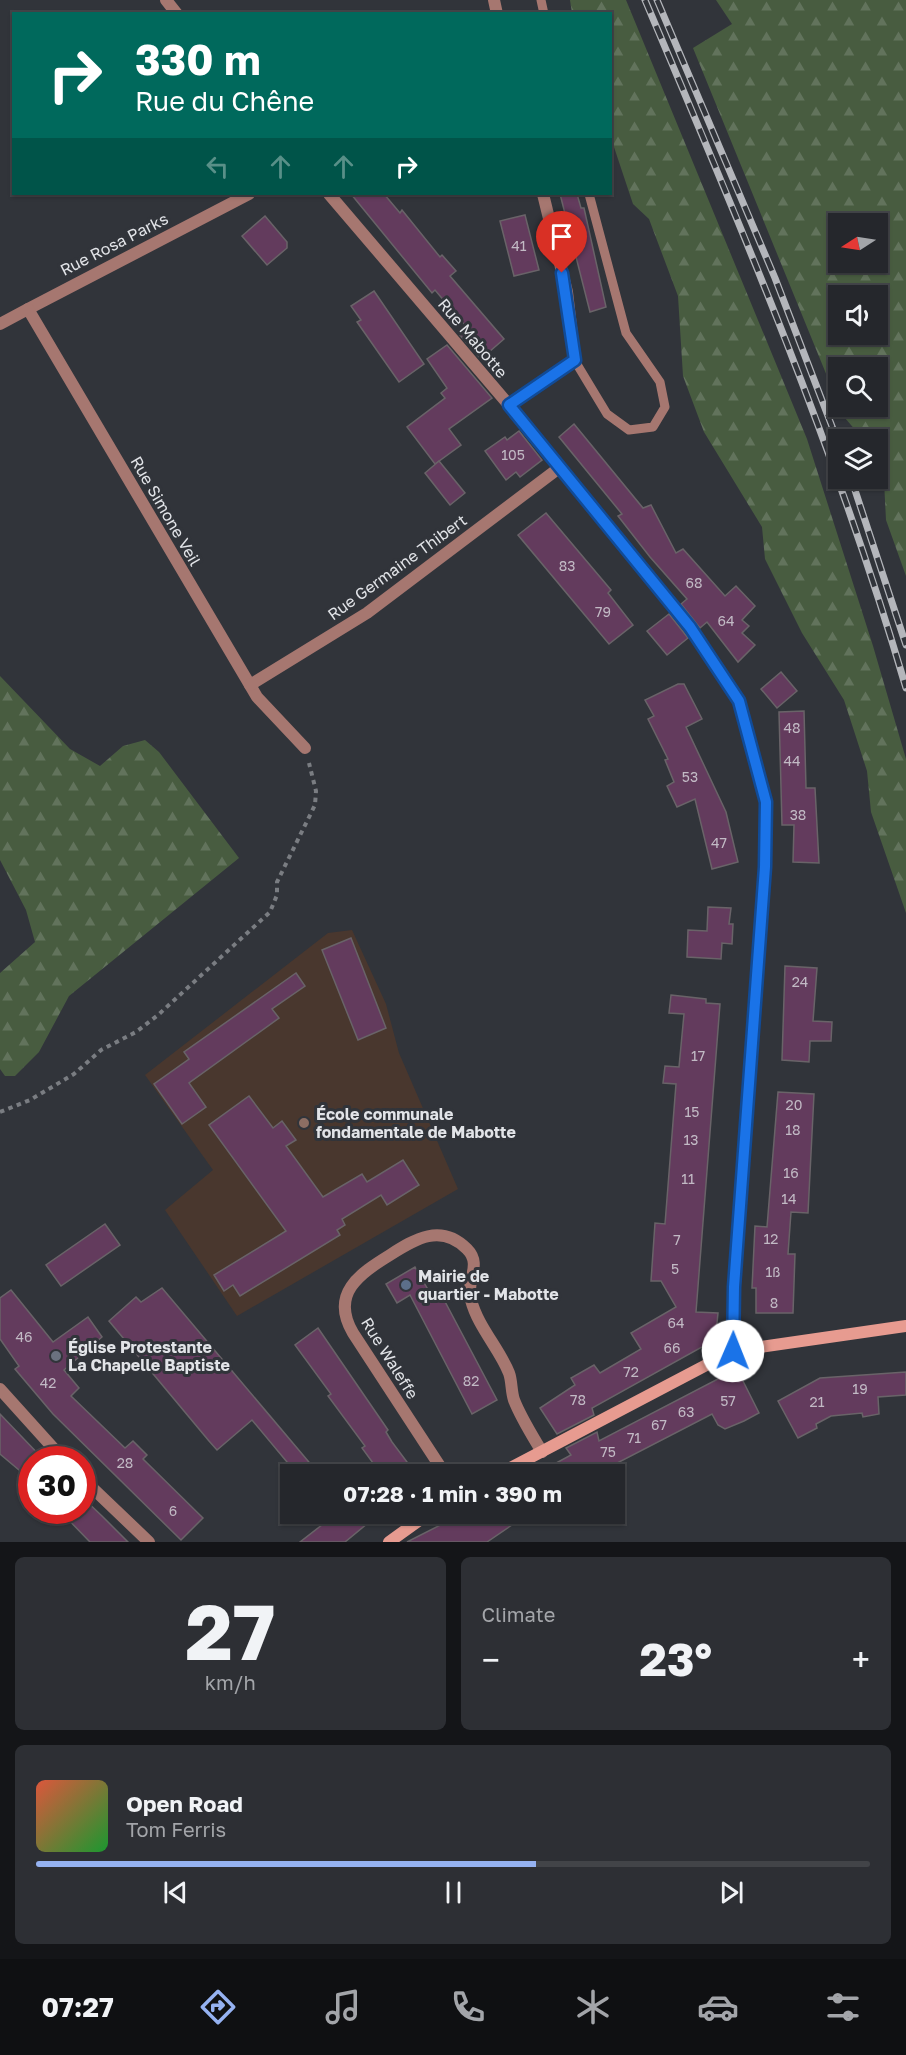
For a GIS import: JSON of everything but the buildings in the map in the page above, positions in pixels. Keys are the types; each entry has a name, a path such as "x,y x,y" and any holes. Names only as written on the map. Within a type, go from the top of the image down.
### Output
{"street":[{"path":"166,0 175,12"},
{"name":"Rue Rosa Parks","path":"28,309 247,195"},
{"name":"Rue Mabotte","path":"330,195 509,405 690,627 739,701 766,802 765,867 734,1287 733,1351"},
{"path":"509,405 575,360 567,292 543,195"},
{"path":"0,324 28,309"},
{"name":"Rue Simone Veil","path":"28,309 250,685 268,711 305,748"},
{"name":"Rue Germaine Thibert","path":"250,685 368,612 559,468"},
{"name":"Rue Waleffe","path":"438,1464 353,1334 345,1312 350,1288 362,1273 411,1242 427,1235 446,1236 471,1253 475,1263 469,1288 471,1302 509,1374 514,1401 542,1452"},
{"path":"519,1464 733,1351 906,1326"},
{"path":"0,1389 51,1446"},
{"path":"96,1491 149,1542"},
{"path":"389,1542 414,1524"}],"lane":[{"path":"575,360 607,414 629,430 653,427 665,407 660,382 626,333 589,195"}],"path":[{"path":"0,1112 54,1086 74,1074 101,1050 136,1032 225,957 270,912 277,895 277,882 315,805 316,791 305,748"}],"shaded area":[{"name":"École communale fondamentale de Mabotte","path":"352,930 386,1004 399,1053 458,1189 237,1316 165,1210 213,1170 145,1075 328,933"}],"green space":[{"path":"570,0 626,0 807,439 873,646 906,759 906,913 871,812 867,771 844,700 802,633 765,559 762,527 704,432 683,376 678,296 649,219 633,204 612,141 612,12 572,12"},
{"path":"716,0 906,0 906,576 886,520 884,489 888,489 888,429 854,429 845,417 888,417 888,357 828,357 828,379 693,48 732,24"},
{"path":"0,676 70,749 100,766 123,746 145,740 159,752 239,858 69,996 39,1052 15,1076 5,1076 0,1069 0,973 35,942 26,910 0,860"}],"railway":[{"path":"645,0 786,340 850,513 906,688"},
{"path":"657,0 775,278 833,429"},
{"path":"855,489 906,645"}],"place":[{"name":"École communale fondamentale de Mabotte","path":"304,1123"},
{"name":"Mairie de quartier - Mabotte","path":"406,1285"},
{"name":"Église Protestante La Chapelle Baptiste","path":"56,1356"}],"route":[{"path":"562,273 567,292 575,360 509,405 690,627 739,701 758,764 766,802 765,867 734,1287 733,1351"}]}
